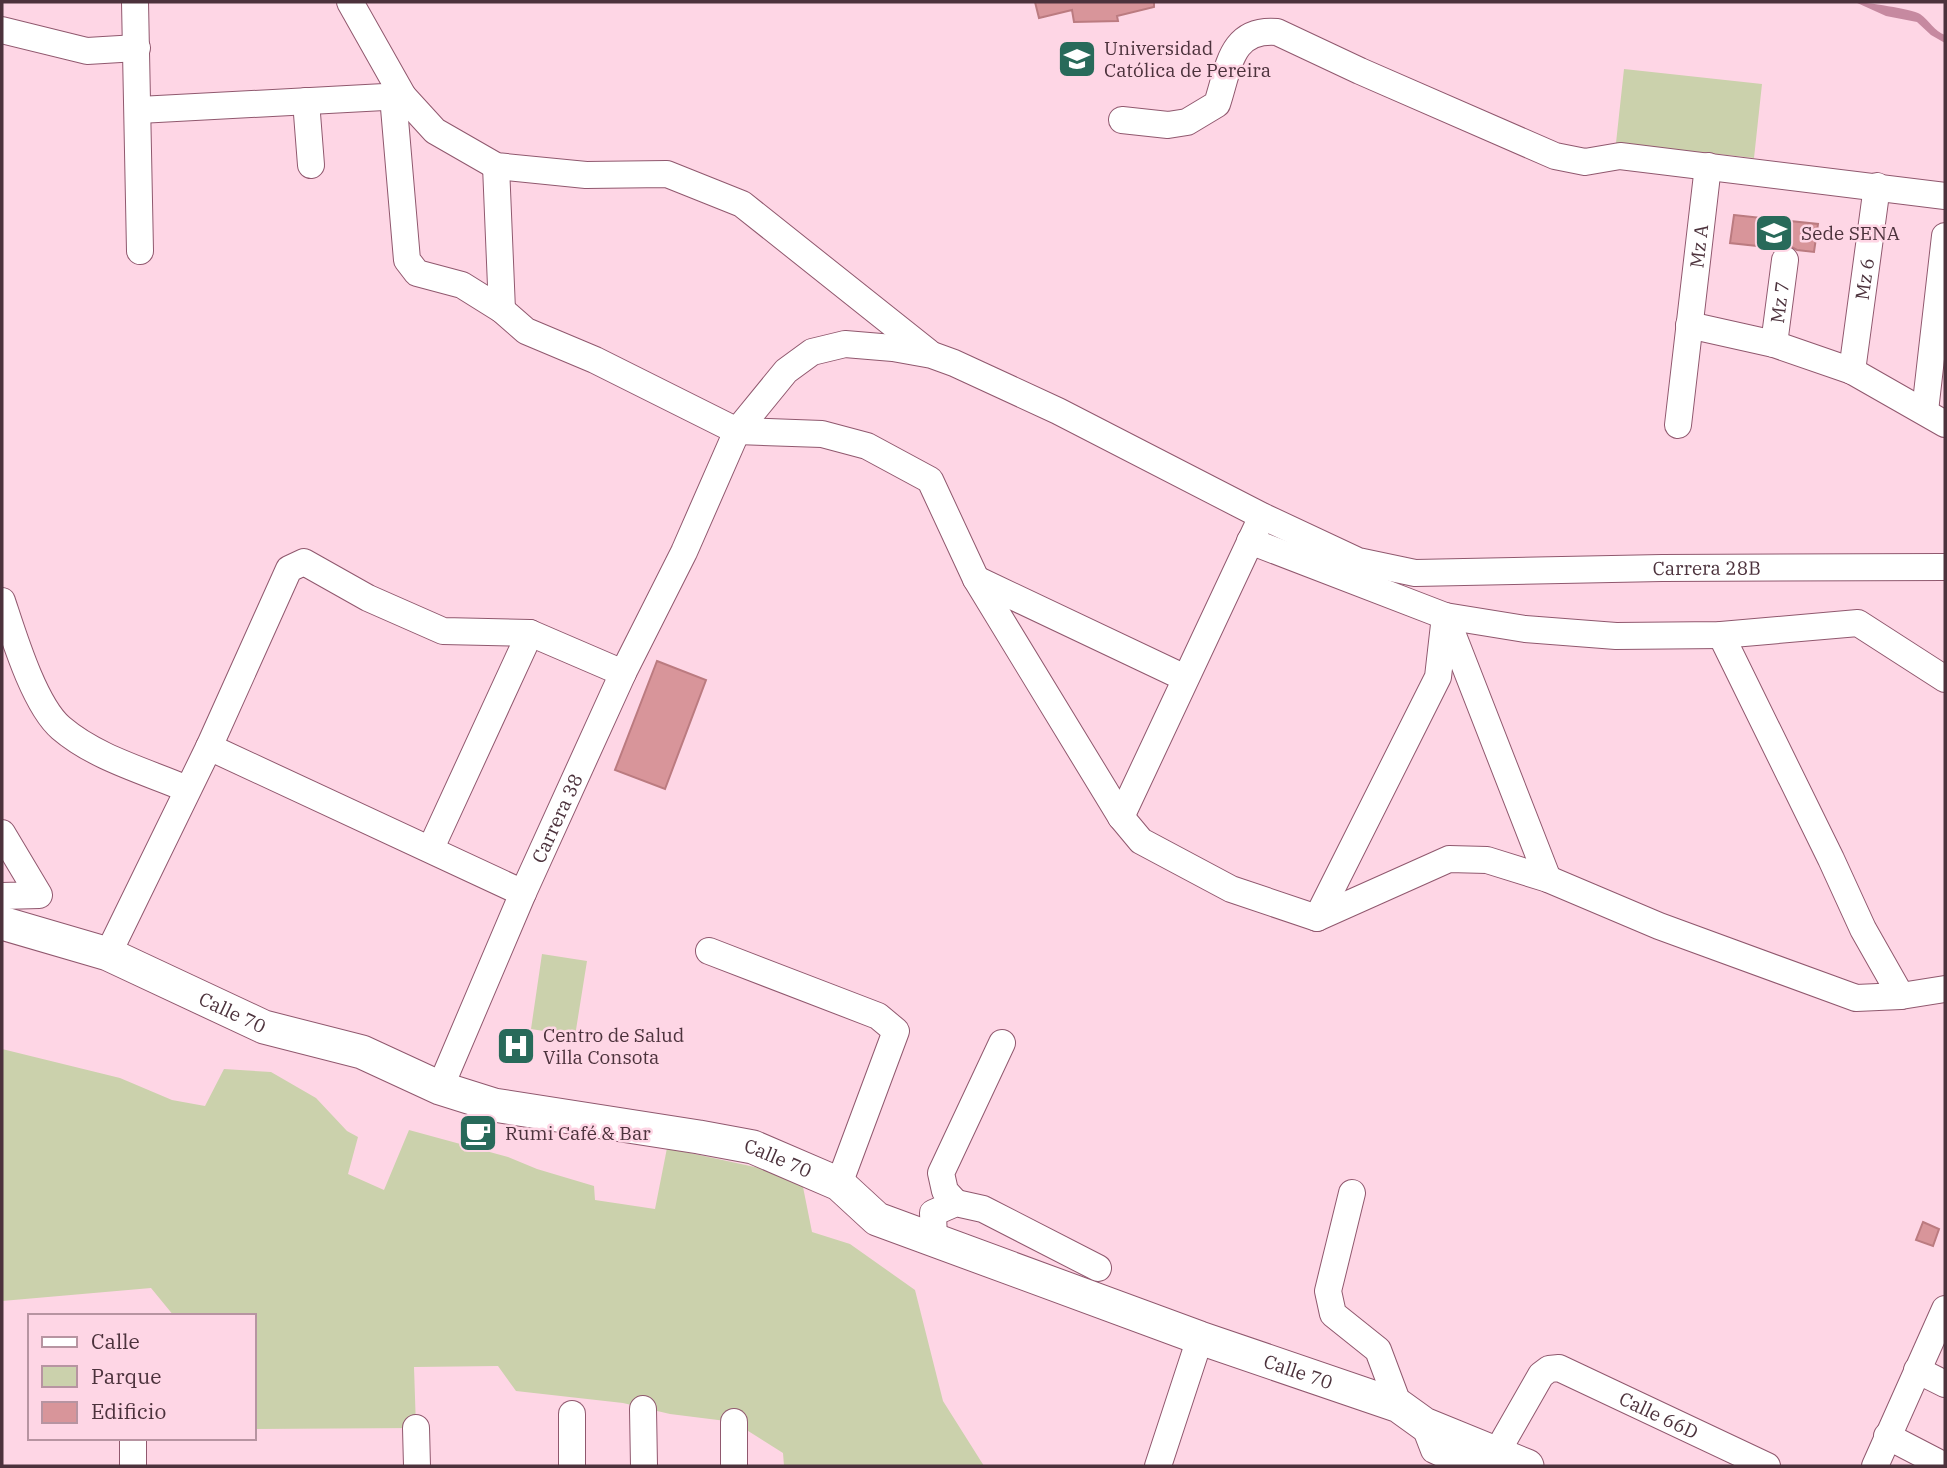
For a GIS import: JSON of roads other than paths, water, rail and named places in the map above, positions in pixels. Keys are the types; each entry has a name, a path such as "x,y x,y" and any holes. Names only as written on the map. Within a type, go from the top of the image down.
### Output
{"main road":[{"name":"Calle 70","path":"2,923 108,954 264,1027 362,1052 440,1088 494,1105 753,1147 839,1184 877,1219 1411,1415 1483,1459 1527,1466"}],"street":[{"path":"135,2 140,251"},
{"path":"350,2 398,96 435,131 496,166 586,175 667,174 742,204 932,355"},
{"path":"2,30 87,51 137,48"},
{"path":"1122,120 1168,125 1187,122 1217,104 1236,47 1245,38 1264,31 1277,32 1555,156 1586,162 1620,156 1945,196"},
{"path":"139,110 398,96"},
{"path":"398,96 407,260 416,273 462,285 502,310 526,331 595,360 737,431 822,435 856,443 867,446 930,480 976,579 1121,817 1141,841 1231,889 1317,918 1449,859 1487,860 1548,879 1659,926 1856,998 1901,996 1945,989"},
{"path":"306,101 311,165"},
{"path":"496,166 502,310"},
{"name":"Mz A","path":"1678,425 1708,166"},
{"name":"Mz 6","path":"1852,371 1877,186"},
{"path":"1689,325 1774,344 1852,371 1935,417 1945,236"},
{"name":"Mz 7","path":"1774,344 1786,260"},
{"path":"845,344 859,323 867,303"},
{"name":"Carrera 38","path":"440,1088 523,893 624,673 684,552 737,431 786,371 812,352 845,344 932,355"},
{"name":"Carrera 28B","path":"932,355 1058,411 1262,516 1357,561 1415,573 1662,568 1945,567"},
{"path":"1121,817 1262,516"},
{"path":"1250,541 1445,616 1525,629 1616,636 1721,635 1858,623 1945,678"},
{"path":"108,954 209,747 289,569 296,564 304,562 368,598 443,631 530,633 624,673"},
{"path":"976,579 1185,678"},
{"path":"2,601 21,657 38,694 58,726 88,747 187,789"},
{"path":"1445,616 1548,879"},
{"path":"1317,918 1438,677 1445,616"},
{"path":"430,848 530,633"},
{"path":"1721,635 1863,929 1901,996"},
{"path":"209,747 523,893"},
{"path":"2,834 40,895 2,896"},
{"path":"709,951 878,1016 897,1031 839,1184"},
{"path":"1002,1043 941,1173 945,1191 956,1203 983,1209 1098,1268"},
{"path":"1352,1193 1328,1291 1333,1314 1378,1350 1411,1415"},
{"path":"934,1241 933,1213 956,1203"},
{"path":"1875,1466 1945,1309"},
{"path":"1158,1466 1200,1338"},
{"name":"Calle 66D","path":"1483,1459 1541,1375 1549,1369 1559,1368 1767,1466"},
{"path":"1917,1370 1945,1384"},
{"path":"643,1409 644,1466"},
{"path":"572,1414 572,1466"},
{"path":"734,1422 734,1466"},
{"path":"416,1428 417,1466"},
{"path":"1887,1436 1945,1466"},
{"path":"132,1440 133,1466"}],"place":[{"name":"Universidad Católica de Pereira","path":"1077,59"},
{"name":"Sede SENA","path":"1774,233"},
{"name":"Centro de Salud Villa Consota","path":"516,1046"},
{"name":"Rumi Café & Bar","path":"478,1133"}]}
